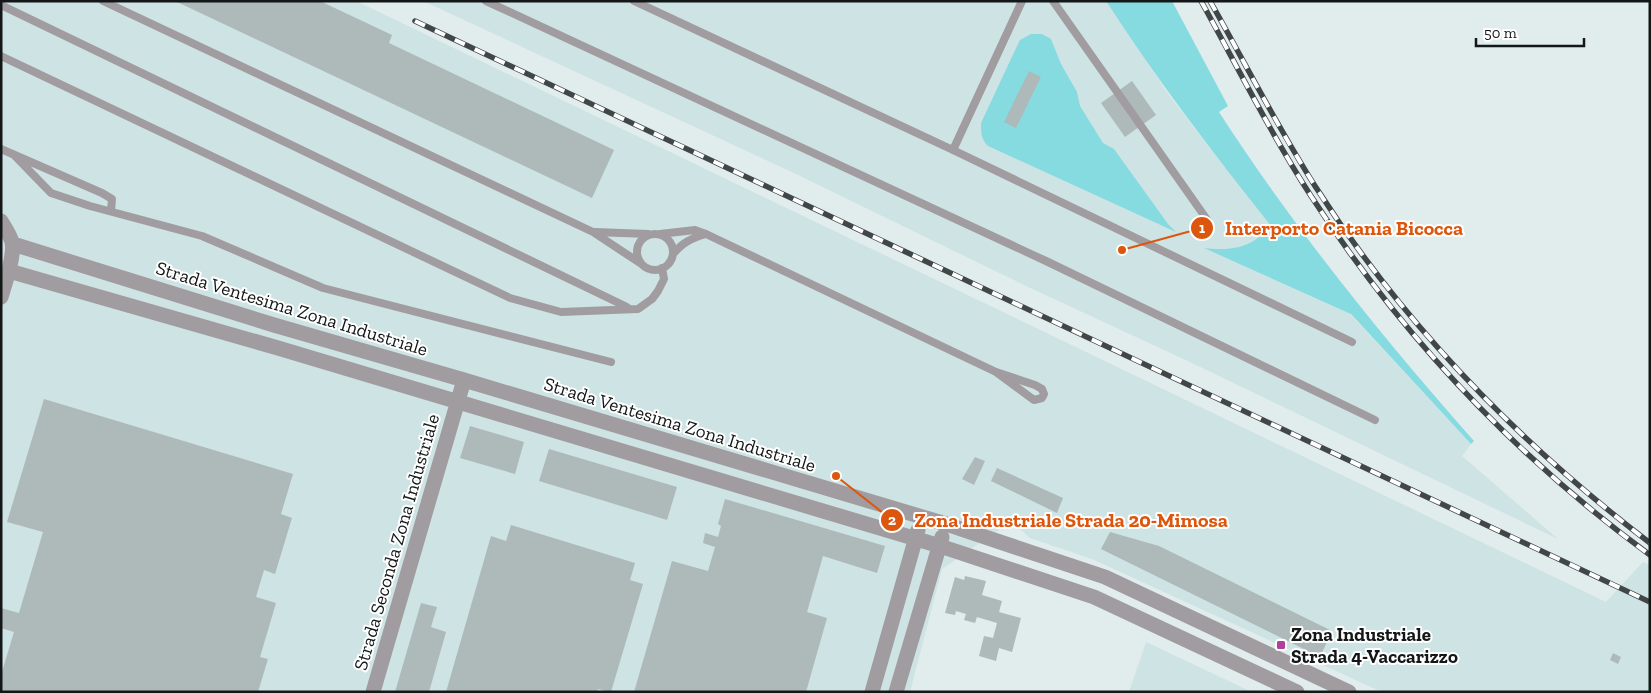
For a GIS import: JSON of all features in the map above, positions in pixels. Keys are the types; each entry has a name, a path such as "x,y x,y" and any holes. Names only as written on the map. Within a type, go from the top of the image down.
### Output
{"street":[{"path":"1,221 9,234 12,244 9,271 1,297"},
{"name":"Strada Ventesima Zona Industriale","path":"12,244 274,325 946,524 1105,577 1349,692"},
{"path":"9,271 278,348 916,538 1094,597 1297,692"},
{"name":"Strada Seconda Zona Industriale","path":"373,692 464,380"},
{"path":"710,477 717,456"},
{"path":"812,507 818,486"},
{"path":"872,692 922,517"},
{"path":"896,692 946,524"},
{"path":"897,605 920,612"},
{"path":"1205,650 1214,628"}],"lane":[{"path":"103,1 593,232 650,270 662,268 671,260 673,254 680,246 689,239 706,234"},
{"path":"486,1 1055,265 1375,420"},
{"path":"634,1 953,150 1352,342"},
{"path":"953,150 1022,1"},
{"path":"1053,1 1208,221"},
{"path":"1,5 629,308"},
{"path":"1,56 510,298 561,312 638,308 658,291 664,279 662,268"},
{"path":"1,149 102,193 112,199 111,211"},
{"path":"14,155 51,193 202,236 323,288 611,362"},
{"path":"593,232 660,234 694,230 706,234 996,372 1035,385 1042,389 1044,394 1042,398 1034,400 996,372"},
{"path":"640,263 637,256 638,243 648,234"},
{"path":"660,234 670,242 673,254"}],"shaded area":[{"path":"1,1 356,1 1606,602 1643,562 1650,565 1650,692 1382,692 1092,559 1030,538 1012,521 942,569 910,692 1,692"},
{"path":"423,1 1106,1 1169,95 1272,226 1313,274 1471,444 1462,456 1558,539 1190,362 1026,286 794,173"},
{"path":"1106,1 1172,1 1228,106 1219,112 1248,155 1308,240 1406,362 1474,441 1471,444 1351,314 1204,248 1224,249 1241,246 1256,239 1271,226 1186,116"},
{"path":"1031,34 1042,34 1051,39 1061,64 1077,92 1080,106 1103,143 1114,149 1168,224 1176,232 988,146 984,141 981,123 1020,40"},
{"path":"1146,642 1252,692 1129,692"}],"building":[{"path":"175,1 320,1 392,35 389,43 614,150 592,198"},
{"path":"1029,71 1041,77 1016,128 1004,122"},
{"path":"1132,81 1156,115 1125,137 1101,103"},
{"path":"44,399 293,474 281,514 292,518 275,574 264,570 256,597 276,603 260,657 268,659 258,692 1,692 1,675 14,632 1,628 1,608 19,613 43,532 7,522"},
{"path":"470,426 524,442 515,474 460,458"},
{"path":"549,449 677,487 667,520 539,481"},
{"path":"975,457 985,461 974,485 962,479"},
{"path":"997,468 1063,498 1057,513 991,481"},
{"path":"725,499 885,546 877,573 823,556 807,612 827,618 806,692 634,692 672,561 708,571 715,547 703,543 705,533 718,537 721,526 718,524"},
{"path":"511,525 635,563 630,580 643,584 611,692 598,689 597,692 446,692 491,536 506,541"},
{"path":"1110,532 1159,546 1332,631 1320,657 1101,549"},
{"path":"965,576 986,581 982,595 1002,601 999,612 1021,618 1012,652 999,648 996,661 979,656 984,636 993,638 997,623 977,617 975,623 964,620 966,614 956,611 955,615 945,613 955,577 964,580"},
{"path":"421,603 437,607 431,627 446,632 429,692 395,692"},
{"path":"1613,653 1621,657 1618,664 1610,660"}],"railway":[{"path":"1201,1 1296,172 1346,247 1383,297 1422,345 1508,435 1553,477 1650,555"},
{"path":"1210,1 1274,117 1315,186 1386,286 1426,334 1510,423 1555,465 1650,543"},
{"path":"415,21 1650,602"}],"place":[{"name":"Interporto Catania Bicocca","path":"1122,250"},
{"name":"Zona Industriale Strada 20-Mimosa","path":"836,476"},
{"name":"Zona Industriale Strada 4-Vaccarizzo","path":"1281,645"}]}
